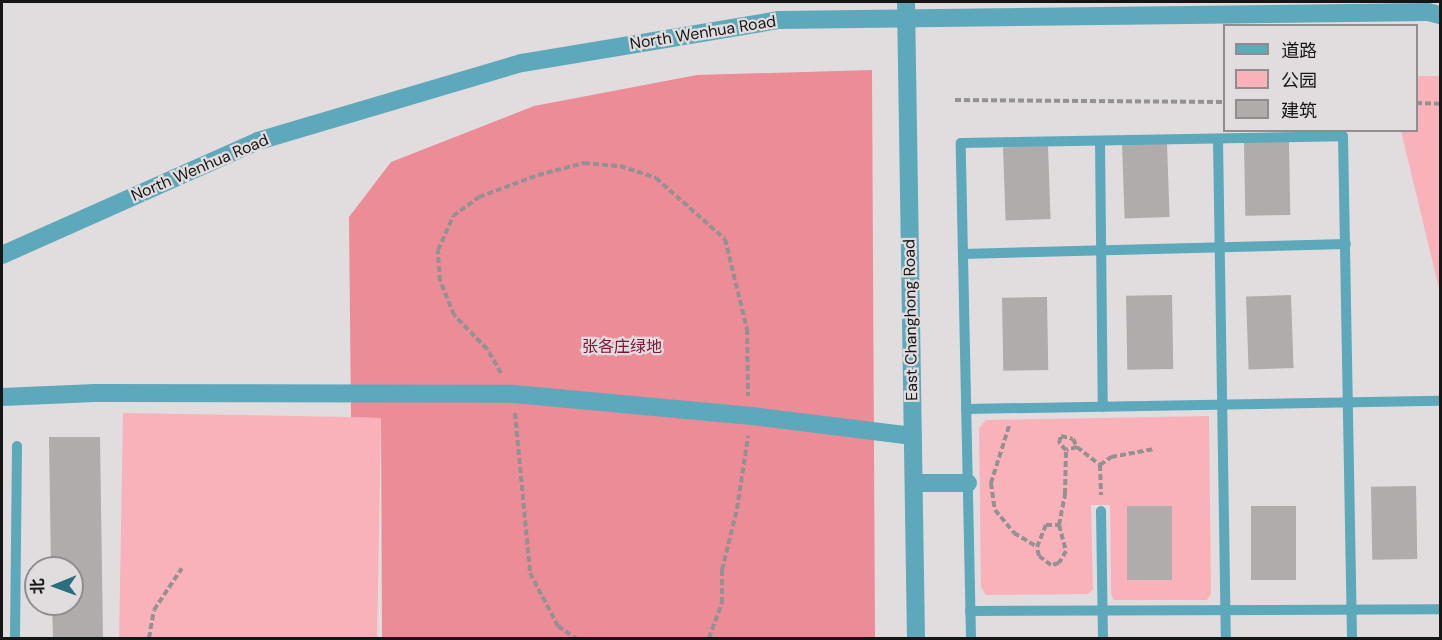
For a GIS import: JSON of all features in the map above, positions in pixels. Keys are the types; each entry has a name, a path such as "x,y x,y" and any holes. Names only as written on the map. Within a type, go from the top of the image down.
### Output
{"street":[{"name":"North Wenhua Road","path":"2,255 258,141 522,63 778,20 906,10 1428,12 1440,15"},
{"name":"East Changhong Road","path":"906,10 916,639"},
{"path":"2,397 117,393 514,394 752,416 913,436"},
{"path":"914,483 968,483"}],"lane":[{"path":"971,639 961,143 1343,136 1352,639"},
{"path":"1218,139 1226,639"},
{"path":"1100,141 1103,407"},
{"path":"963,254 1346,244"},
{"path":"966,409 1440,401"},
{"path":"15,639 17,446"},
{"path":"1101,511 1103,639"},
{"path":"970,611 1226,612 1440,609"}],"path":[{"path":"955,100 1223,102"},
{"path":"1418,104 1440,104"},
{"path":"576,639 558,626 530,573 514,394 487,349 454,315 440,281 438,250 453,216 479,196 584,163 620,166 656,178 725,239 747,329 747,384 752,416 737,509 722,570 722,603 709,639"},
{"path":"1009,425 992,483 995,510 1014,533 1037,547 1047,564 1059,563 1066,551 1059,525 1065,495 1066,450 1059,442 1061,436 1067,434 1077,447 1100,465"},
{"path":"1066,450 1077,447"},
{"path":"1100,465 1111,457 1154,449"},
{"path":"1100,465 1101,511"},
{"path":"1037,547 1039,534 1046,525 1059,525"},
{"path":"149,639 154,610 182,568"}],"green space":[{"name":"张各庄绿地","path":"872,70 875,638 382,638 381,418 351,417 349,217 391,162 534,106 697,75"},
{"path":"1418,76 1440,76 1440,293 1401,132 1418,132"},
{"path":"123,413 381,418 377,638 119,638"},
{"path":"1209,416 1211,594 1207,600 1114,600 1111,594 1110,505 1091,505 1093,589 1088,594 986,595 981,587 979,428 986,420"}],"building":[{"path":"1289,141 1290,215 1245,216 1244,142"},
{"path":"1167,143 1170,217 1125,219 1122,145"},
{"path":"1048,146 1051,219 1006,221 1003,148"},
{"path":"1172,295 1173,369 1127,370 1126,296"},
{"path":"1291,295 1294,368 1249,370 1246,297"},
{"path":"1047,297 1048,370 1003,371 1002,298"},
{"path":"49,437 100,437 103,638 53,638 52,616 84,616 84,556 51,556"},
{"path":"1416,486 1417,559 1372,560 1371,487"},
{"path":"1127,506 1172,506 1172,580 1127,580"},
{"path":"1251,506 1296,506 1296,580 1251,580"}]}
